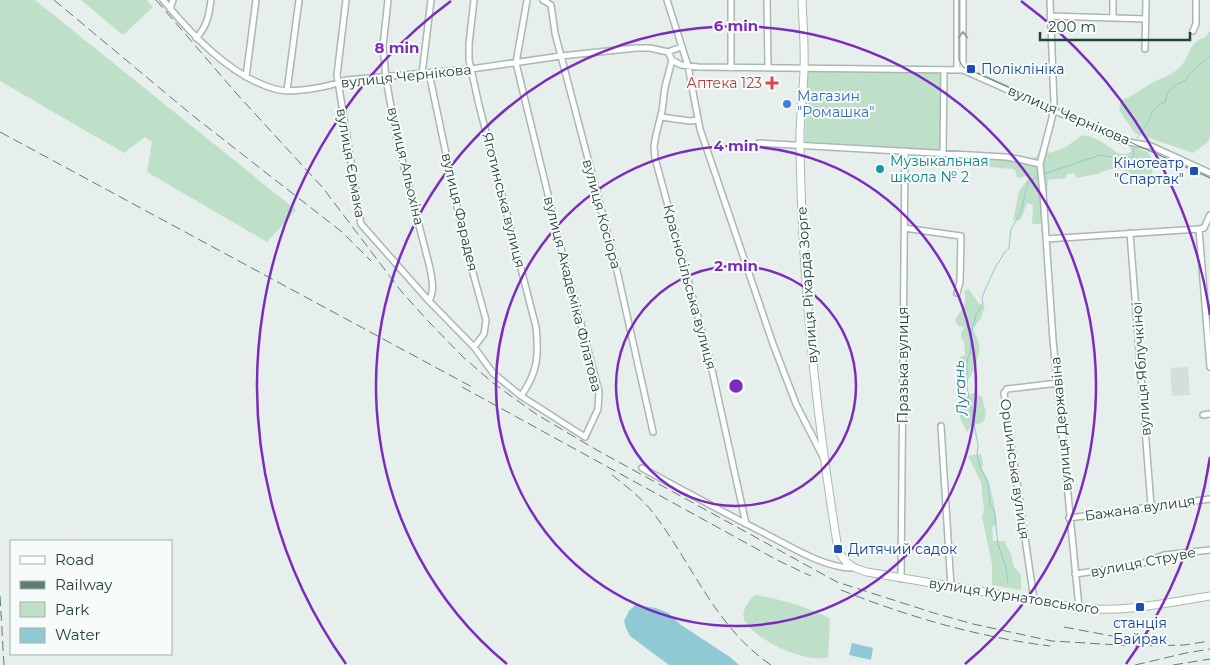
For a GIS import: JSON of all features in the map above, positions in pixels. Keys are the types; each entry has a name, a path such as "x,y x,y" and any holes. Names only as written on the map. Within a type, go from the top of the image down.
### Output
{"street":[{"name":"вулиця Чернікова","path":"162,0 196,38 246,76 275,90 286,92 337,84 346,80 471,69 561,56 636,48 650,48 668,52"},
{"path":"170,8 174,0"},
{"path":"196,38 204,29 211,0"},
{"path":"246,76 256,0"},
{"path":"286,92 299,0"},
{"name":"вулиця Єрмака","path":"346,0 337,66 337,84 361,224 429,301"},
{"name":"вулиця Альохіна","path":"388,0 383,46 386,76 397,140 430,268 433,287 429,301"},
{"path":"422,74 431,0"},
{"name":"Яготинська вулиця","path":"474,0 468,44 471,69 536,327 538,361 522,396"},
{"path":"516,63 527,0"},
{"name":"вулиця Косіора","path":"543,0 551,5 553,23 561,56 616,266 653,432"},
{"path":"667,0 688,66 698,120 788,384 823,457"},
{"path":"731,0 731,68"},
{"path":"767,0 768,68"},
{"name":"вулиця Ріхарда Зорге","path":"802,0 804,69 800,144 808,320 823,457 838,549 841,557 851,566"},
{"path":"957,0 960,70"},
{"path":"960,70 963,0"},
{"name":"вулиця Державіна","path":"1050,0 1053,110 1040,164 1079,608"},
{"path":"1113,0 1113,17"},
{"path":"1145,48 1146,0"},
{"path":"1193,31 1196,24 1196,0"},
{"path":"1050,16 1146,19"},
{"path":"672,60 668,52 681,46"},
{"name":"вулиця Чернікова","path":"672,60 688,66 731,68 960,70 1123,141 1152,146 1210,171"},
{"name":"Красносільська вулиця","path":"672,60 654,146 655,158 710,361 746,524"},
{"name":"вулиця Академіка Філатова","path":"429,301 474,347 493,373 522,396 585,437 598,409 599,392 562,252 516,63"},
{"path":"943,153 944,70"},
{"name":"вулиця Фарадея","path":"429,73 465,244 486,320 484,334 474,347"},
{"path":"661,117 690,121 698,120"},
{"path":"759,143 1018,158 1040,164"},
{"name":"Празька вулиця","path":"901,578 905,151"},
{"path":"1046,239 1130,232 1199,229 1204,228 1209,222 1210,215"},
{"path":"904,228 961,236 960,277 957,293"},
{"path":"1199,229 1210,367"},
{"name":"вулиця Яблучкіної","path":"1130,232 1151,506"},
{"name":"Оршинська вулиця","path":"1034,600 1004,393 1007,389 1058,383"},
{"path":"1203,415 1210,414"},
{"path":"941,426 951,587"},
{"path":"642,468 735,519 826,563 842,568 851,566"},
{"name":"Бажана вулиця","path":"1070,518 1210,498"},
{"name":"вулиця Струве","path":"1076,574 1138,565 1164,555 1210,550"},
{"name":"вулиця Курнатовського","path":"851,566 867,572 1102,611 1210,596"}],"shaded area":[{"path":"1188,367 1190,395 1172,396 1170,368"}],"green space":[{"path":"0,0 35,0 296,210 267,242 147,172 152,142 145,137 124,153 0,81"},
{"path":"81,0 147,0 153,7 123,35"},
{"path":"1210,30 1210,137 1207,143 1193,153 1135,133 1119,110 1121,100 1176,71 1186,59 1192,46 1206,37"},
{"path":"807,72 942,72 941,150 805,142"},
{"path":"1082,135 1097,139 1115,152 1127,154 1131,152 1130,146 1147,152 1152,158 1152,176 1136,178 1120,169 1109,169 1097,174 1076,178 1075,173 1067,174 1066,178 1048,180 1047,198 1044,200 1044,224 1032,224 1033,205 1027,203 1021,219 1018,221 1013,220 1019,191 1028,179 1026,176 1017,178 1016,172 1013,169 988,167 988,158 1027,160 1037,156 1042,149 1049,153 1066,147"},
{"path":"969,289 979,304 985,306 981,318 973,329 979,344 977,360 970,377 964,385 960,377 960,357 965,355 964,341 961,338 961,333 965,327 958,326 955,320 962,310 965,300 964,291"},
{"path":"975,393 982,397 986,413 984,421 971,426 967,432 960,418 958,403 963,396"},
{"path":"981,454 982,469 990,486 997,519 997,524 992,527 993,541 1004,541 1011,554 1014,567 1021,575 1021,590 992,585 992,564 982,517 984,510 981,482 968,456"},
{"path":"755,595 794,604 830,619 828,657 808,657 795,654 769,642 749,627 743,616 746,606"}],"water":[{"path":"635,605 656,608 668,613 681,625 739,665 669,665 630,636 624,621 629,611"},
{"path":"852,643 873,648 871,660 849,655"}],"waterway":[{"name":"Лугань","path":"1137,138 1147,125 1154,109 1165,102 1168,92 1174,86 1186,80 1190,73 1210,56"},
{"name":"Лугань","path":"1044,174 1100,155 1128,160 1133,157 1134,148"},
{"name":"Лугань","path":"1008,583 1006,568 998,544 994,510 990,505 988,483 980,467 977,455 978,445 967,387 967,361 970,353 972,329 976,315 983,304 982,298 985,290 995,268 1009,248 1011,229 1021,212 1028,182 1038,176"}],"tram line":[{"path":"959,0 959,60 963,67 1210,178"}],"railway":[{"path":"54,0 192,115 342,232 371,261"},
{"path":"156,0 236,93 323,188 401,291 428,321 462,356 493,383 536,414 595,449 837,582 973,624 1052,641 1136,646 1184,645 1210,641"},
{"path":"0,132 472,387"},
{"path":"462,387 779,561 811,576"},
{"path":"612,475 649,508 720,614 735,633 771,665"},
{"path":"841,590 892,609 944,625 1050,646"},
{"path":"0,596 4,665"},
{"path":"1064,627 1139,641"},
{"path":"1135,665 1210,649"},
{"path":"1173,665 1210,659"}],"place":[{"name":"Поліклініка","path":"971,69"},
{"name":"Аптека 123","path":"772,83"},
{"name":"Магазин \"Ромашка\"","path":"787,104"},
{"name":"Музыкальная школа № 2","path":"880,169"},
{"name":"Кінотеатр \"Спартак\"","path":"1194,171"},
{"name":"Дитячий садок","path":"838,549"},
{"name":"станція Байрак","path":"1140,607"}]}
